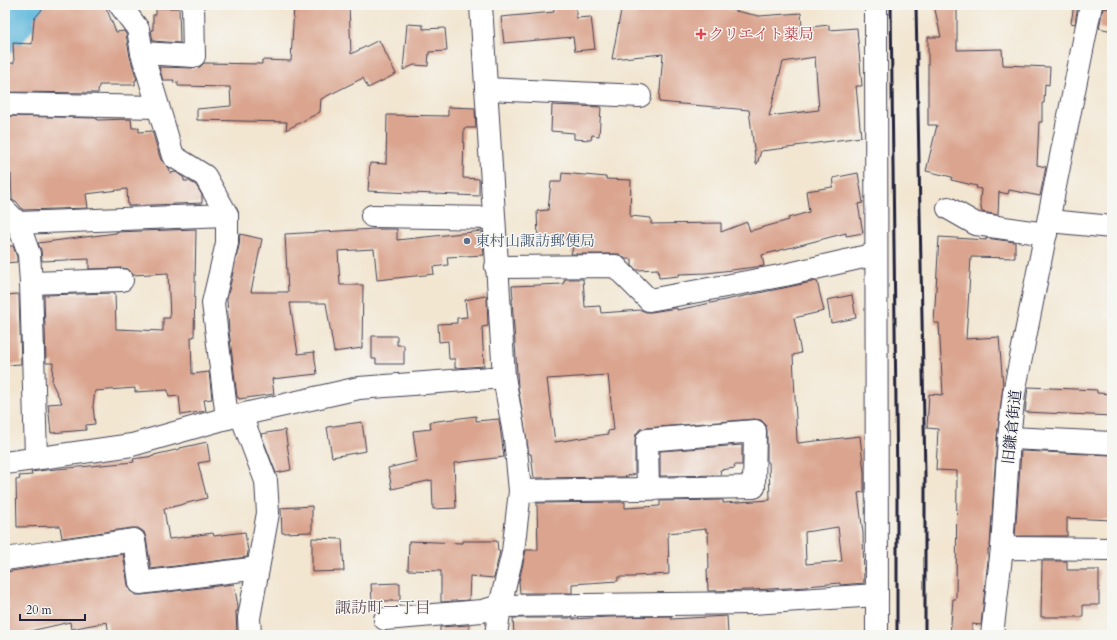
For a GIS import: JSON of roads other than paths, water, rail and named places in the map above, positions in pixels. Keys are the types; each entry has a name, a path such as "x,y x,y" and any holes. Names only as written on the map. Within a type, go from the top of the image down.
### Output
{"street":[{"path":"120,5 138,29 142,53 174,156 205,176 227,215 227,244 213,303 234,417 266,481 268,513 249,618 250,635"},
{"path":"142,53 194,56 193,5"},
{"path":"481,5 504,377 515,439 520,491 512,552 500,606 496,635"},
{"path":"876,5 877,635"},
{"name":"旧鎌倉街道","path":"992,635 1002,548 1009,438 1014,393 1091,5"},
{"path":"486,88 640,96"},
{"path":"5,104 158,107"},
{"path":"948,208 976,224 1047,228 1112,228"},
{"path":"36,457 29,254 12,217 227,215"},
{"path":"372,216 493,218"},
{"path":"496,267 615,266 650,300 785,274 876,254"},
{"path":"31,284 122,280"},
{"path":"6,467 36,457 132,445 234,417 359,388 504,377"},
{"path":"520,491 754,487 755,431 647,440 648,488"},
{"path":"1009,438 1112,443"},
{"path":"5,559 134,540 140,583 258,568"},
{"path":"1002,548 1112,549"},
{"path":"385,619 482,611 500,606 752,603 877,595"}],"waterway":[{"path":"5,34 27,5"}],"railway":[{"path":"891,5 897,485 897,635"},
{"path":"916,5 925,474 925,635"}],"place":[{"name":"クリエイト薬局","path":"701,34"},
{"name":"東村山諏訪郵便局","path":"467,241"}],"district":[{"name":"諏訪町一丁目","path":"383,607"}]}
